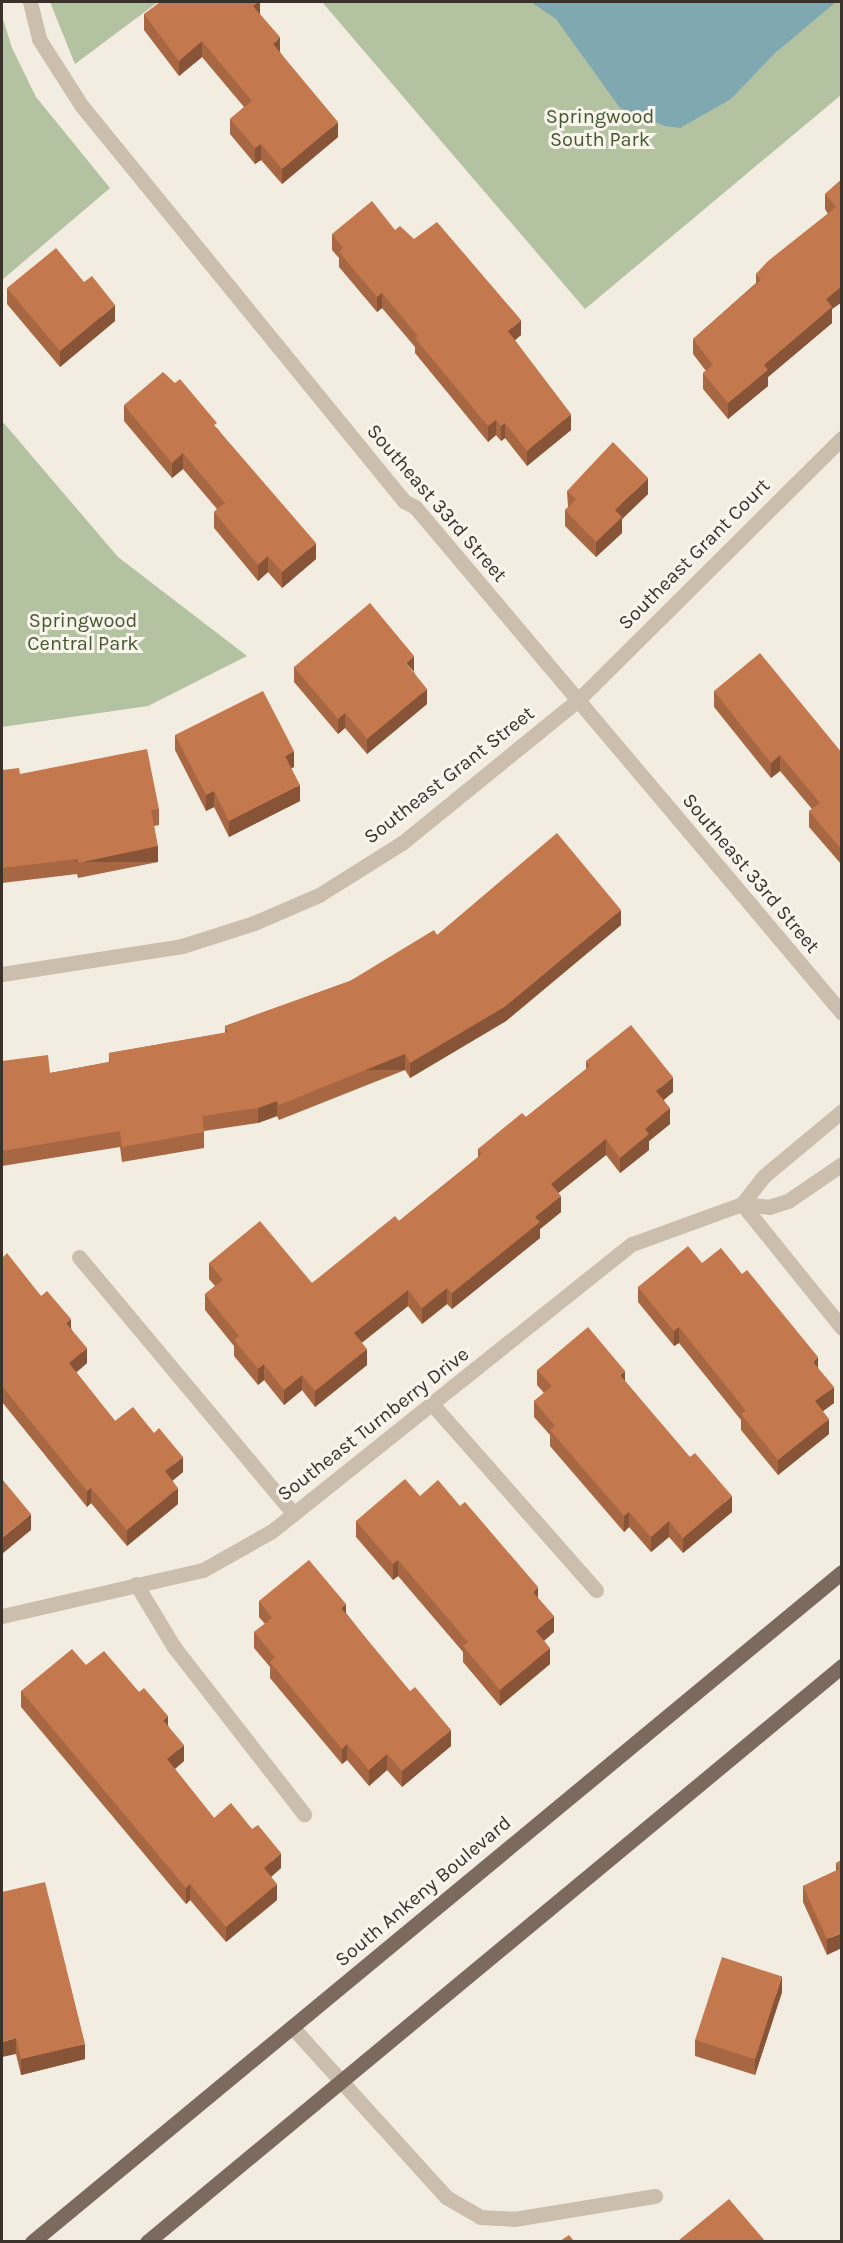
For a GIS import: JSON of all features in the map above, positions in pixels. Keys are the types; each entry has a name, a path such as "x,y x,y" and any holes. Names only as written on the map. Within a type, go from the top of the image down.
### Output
{"main road":[{"name":"South Ankeny Boulevard","path":"32,2241 842,1572"},
{"path":"147,2241 842,1666"}],"street":[{"name":"Southeast 33rd Street","path":"30,2 39,39 75,98 404,501 415,507 842,1013"},
{"name":"Southeast Grant Court","path":"577,700 842,438"},
{"name":"Southeast Grant Street","path":"2,974 182,946 254,923 318,895 402,843 577,700"},
{"path":"842,1111 764,1176 742,1204 842,1328"},
{"name":"Southeast Turnberry Drive","path":"2,1616 203,1570 272,1531 632,1244 742,1204 769,1207 788,1201 842,1164"},
{"path":"78,1257 293,1513"},
{"path":"432,1404 596,1590"},
{"path":"136,1584 174,1647 304,1814"},
{"path":"292,2027 339,2082 446,2197 480,2217 514,2218 655,2196"}],"green space":[{"path":"50,2 158,2 75,64"},
{"name":"Springwood South Park","path":"322,2 841,2 841,95 585,309"},
{"path":"2,16 12,48 36,97 110,188 2,280"},
{"name":"Springwood Central Park","path":"2,421 118,557 247,656 148,706 2,727"}],"water":[{"path":"531,2 836,2 775,53 731,99 680,128 665,126 620,108 556,19"}],"building":[{"path":"160,2 258,2 253,6 280,37 273,44 338,122 282,169 261,144 255,148 230,119 252,101 202,41 179,61 144,14"},
{"path":"842,179 842,286 826,299 832,307 764,365 768,370 728,403 703,373 713,365 693,339 761,280 756,274 768,261 836,207 825,194"},
{"path":"372,201 395,230 400,226 414,239 437,222 521,320 508,331 571,414 527,451 505,423 501,426 496,420 488,426 415,338 418,336 382,293 377,297 339,252 343,248 332,234"},
{"path":"56,248 84,282 92,276 115,305 60,351 7,288"},
{"path":"163,372 175,383 180,379 217,423 214,425 316,543 282,572 268,556 258,565 214,512 225,503 183,453 172,463 124,405"},
{"path":"613,442 648,478 615,510 622,517 596,542 565,510 576,499 567,491"},
{"path":"370,603 414,656 406,663 427,689 367,739 345,713 338,719 294,667"},
{"path":"760,653 842,753 841,849 809,811 820,803 780,755 771,763 714,691"},
{"path":"263,691 294,751 285,756 300,785 229,821 214,791 206,795 175,735"},
{"path":"147,749 159,809 151,810 158,846 78,863 77,859 2,868 2,770 19,768 20,774"},
{"path":"557,833 621,910 506,1006 410,1063 405,1054 279,1105 277,1101 258,1108 202,1116 204,1132 122,1147 120,1131 2,1151 2,1061 48,1055 50,1073 110,1062 109,1053 228,1032 225,1026 350,981 434,930 437,935"},
{"path":"631,1025 673,1077 656,1091 670,1108 645,1129 649,1134 620,1158 606,1139 551,1184 561,1196 535,1217 540,1222 452,1293 447,1288 422,1308 408,1290 354,1333 367,1349 315,1391 302,1375 284,1390 264,1364 258,1369 234,1340 239,1336 205,1294 223,1280 209,1263 260,1221 312,1283 395,1216 399,1221 482,1154 478,1149 522,1113 526,1117 590,1066 586,1061"},
{"path":"688,1246 702,1263 721,1248 742,1274 747,1270 818,1357 813,1362 834,1387 815,1401 829,1419 778,1460 741,1414 746,1411 679,1327 674,1331 638,1287"},
{"path":"7,1253 41,1296 47,1291 71,1319 66,1323 87,1348 69,1363 115,1421 133,1407 154,1433 159,1428 183,1457 165,1471 178,1488 127,1530 91,1488 87,1491 2,1386 2,1258"},
{"path":"588,1327 625,1371 620,1375 690,1457 695,1453 732,1496 683,1538 669,1521 651,1537 629,1512 624,1516 550,1430 555,1426 534,1401 552,1386 537,1370"},
{"path":"2,1479 31,1514 2,1538"},
{"path":"405,1479 420,1496 438,1480 460,1506 465,1502 538,1587 533,1592 554,1616 536,1631 550,1648 500,1690 463,1646 468,1642 398,1560 393,1564 356,1521"},
{"path":"309,1560 346,1604 341,1608 410,1691 415,1687 451,1730 402,1771 387,1754 369,1770 347,1744 342,1749 270,1662 275,1657 254,1632 272,1618 259,1601"},
{"path":"72,1649 86,1665 104,1651 139,1692 144,1688 168,1716 163,1720 184,1745 167,1759 214,1818 231,1803 252,1829 258,1825 281,1853 264,1868 277,1884 226,1927 190,1884 186,1888 21,1691"},
{"path":"842,1860 842,1933 827,1939 803,1886 839,1869 836,1863"},
{"path":"45,1882 85,2044 21,2059 16,2038 2,2042 2,1892"},
{"path":"722,1957 782,1976 755,2059 695,2040"},
{"path":"729,2199 765,2241 678,2241"},
{"path":"569,2235 574,2241 560,2241"}]}
